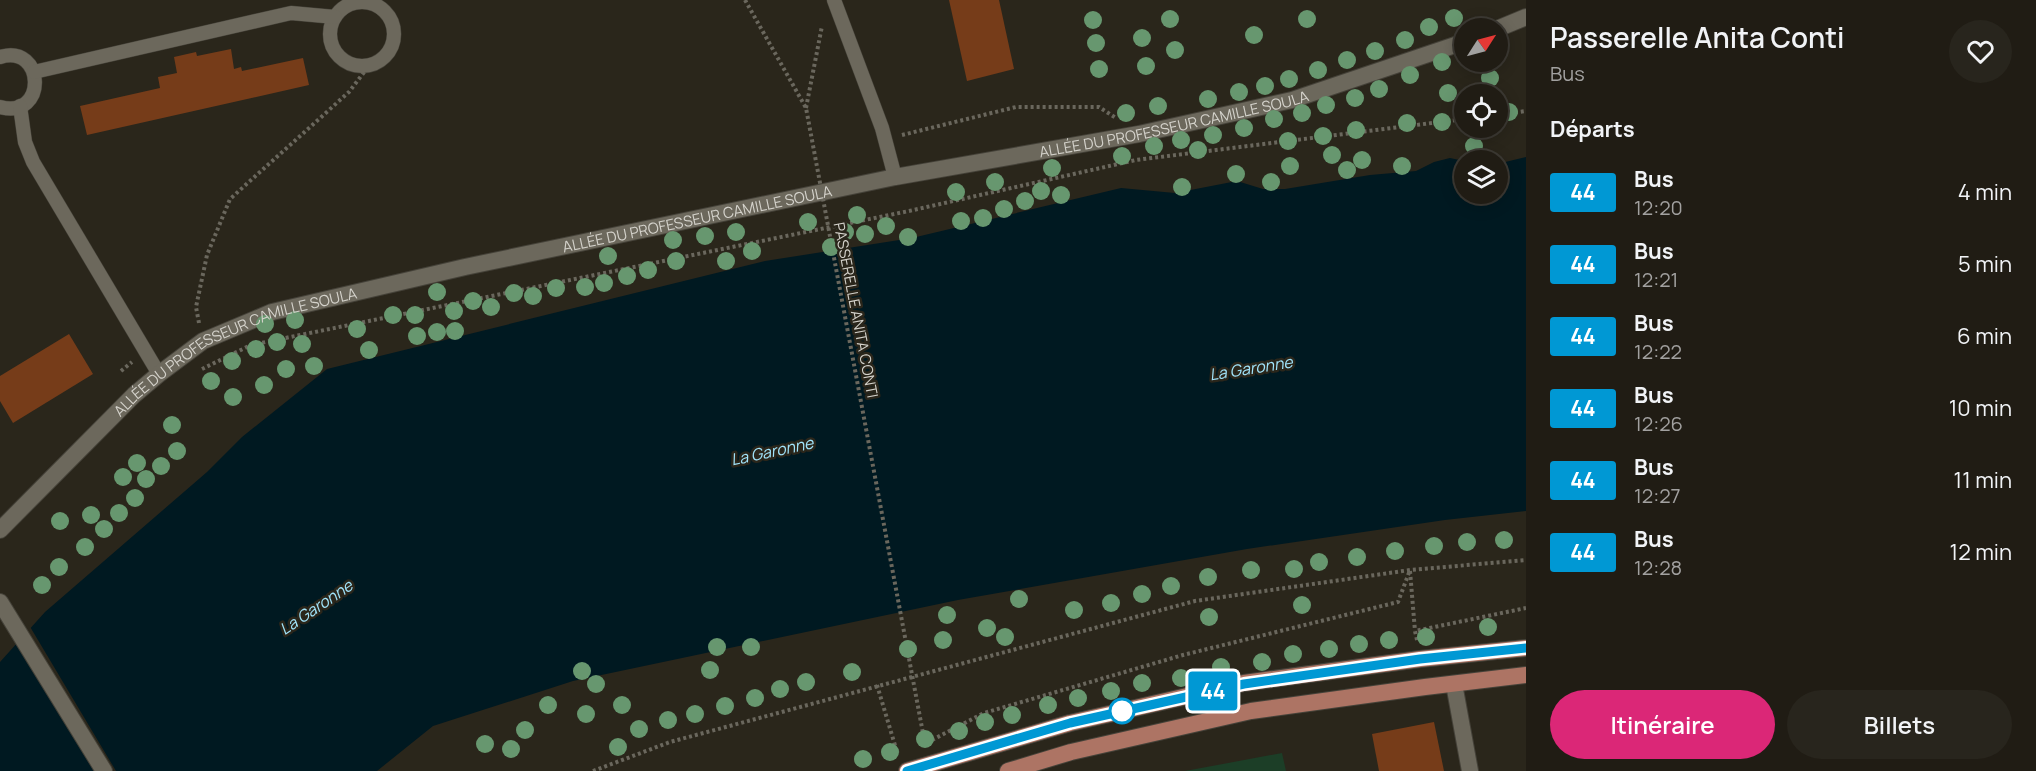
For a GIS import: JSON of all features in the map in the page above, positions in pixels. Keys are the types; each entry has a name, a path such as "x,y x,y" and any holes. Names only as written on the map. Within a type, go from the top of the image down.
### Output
{"main road":[{"path":"907,771 1070,723 1244,684 1420,659 1526,648"},
{"path":"1008,771 1071,752 1251,711 1526,675"}],"street":[{"path":"1508,24 1526,17"},
{"name":"ALLÉE DU PROFESSEUR CAMILLE SOULA","path":"0,530 134,395 159,374 203,341 272,312 465,267 895,177 1139,134 1292,100 1454,45"},
{"path":"1,603 104,771"},
{"path":"1454,684 1470,771"}],"lane":[{"path":"834,0 885,140 895,177"},
{"path":"351,2 380,7 388,15 394,27 390,52 382,60 368,67 350,64 340,58 333,49 330,38 330,27 335,17 351,2"},
{"path":"34,72 291,13 335,17"},
{"path":"0,57 15,56 23,59 34,72 35,88 27,102 20,106 11,109 0,107"},
{"path":"20,106 25,142 33,162 159,374"}],"path":[{"name":"PASSERELLE ANITA CONTI","path":"745,0 806,108 925,744 995,709 1183,655 1398,602 1410,570"},
{"path":"806,108 823,22"},
{"path":"203,341 196,308 198,297 207,255 230,199 349,92 368,67"},
{"path":"885,140 1016,107 1099,107 1139,134"},
{"path":"1508,113 1526,111"},
{"path":"195,373 251,345 909,212 1136,160 1454,120"},
{"path":"120,371 134,360"},
{"path":"593,771 670,742 1194,601 1410,570 1526,560"},
{"path":"1410,570 1415,631"},
{"path":"877,685 897,752"}],"green space":[{"path":"1282,753 1286,771 1185,771"}],"water":[{"name":"La Garonne","path":"1526,157 1526,511 1445,520 1247,549 958,600 573,681 433,726 377,771 0,771 0,662 45,612 207,472 242,437 327,369 765,261 912,238 1121,188 1175,193 1237,181 1263,189 1285,189 1370,175 1416,171 1434,162 1450,158 1454,159 1454,204 1508,204 1508,161"}],"pier":[{"path":"29,625 116,771 94,771 15,641"}],"building":[{"path":"949,0 999,0 1014,69 967,81"},
{"path":"231,49 234,69 241,67 242,71 303,58 309,85 87,135 80,106 160,88 158,77 177,73 174,57 196,52 197,56"},
{"path":"69,334 93,374 13,423 0,401 0,376"},
{"path":"1434,722 1444,771 1379,771 1372,734"}],"bus line":[{"name":"44","path":"907,771 1070,723 1244,684 1420,659 1526,648"}]}
